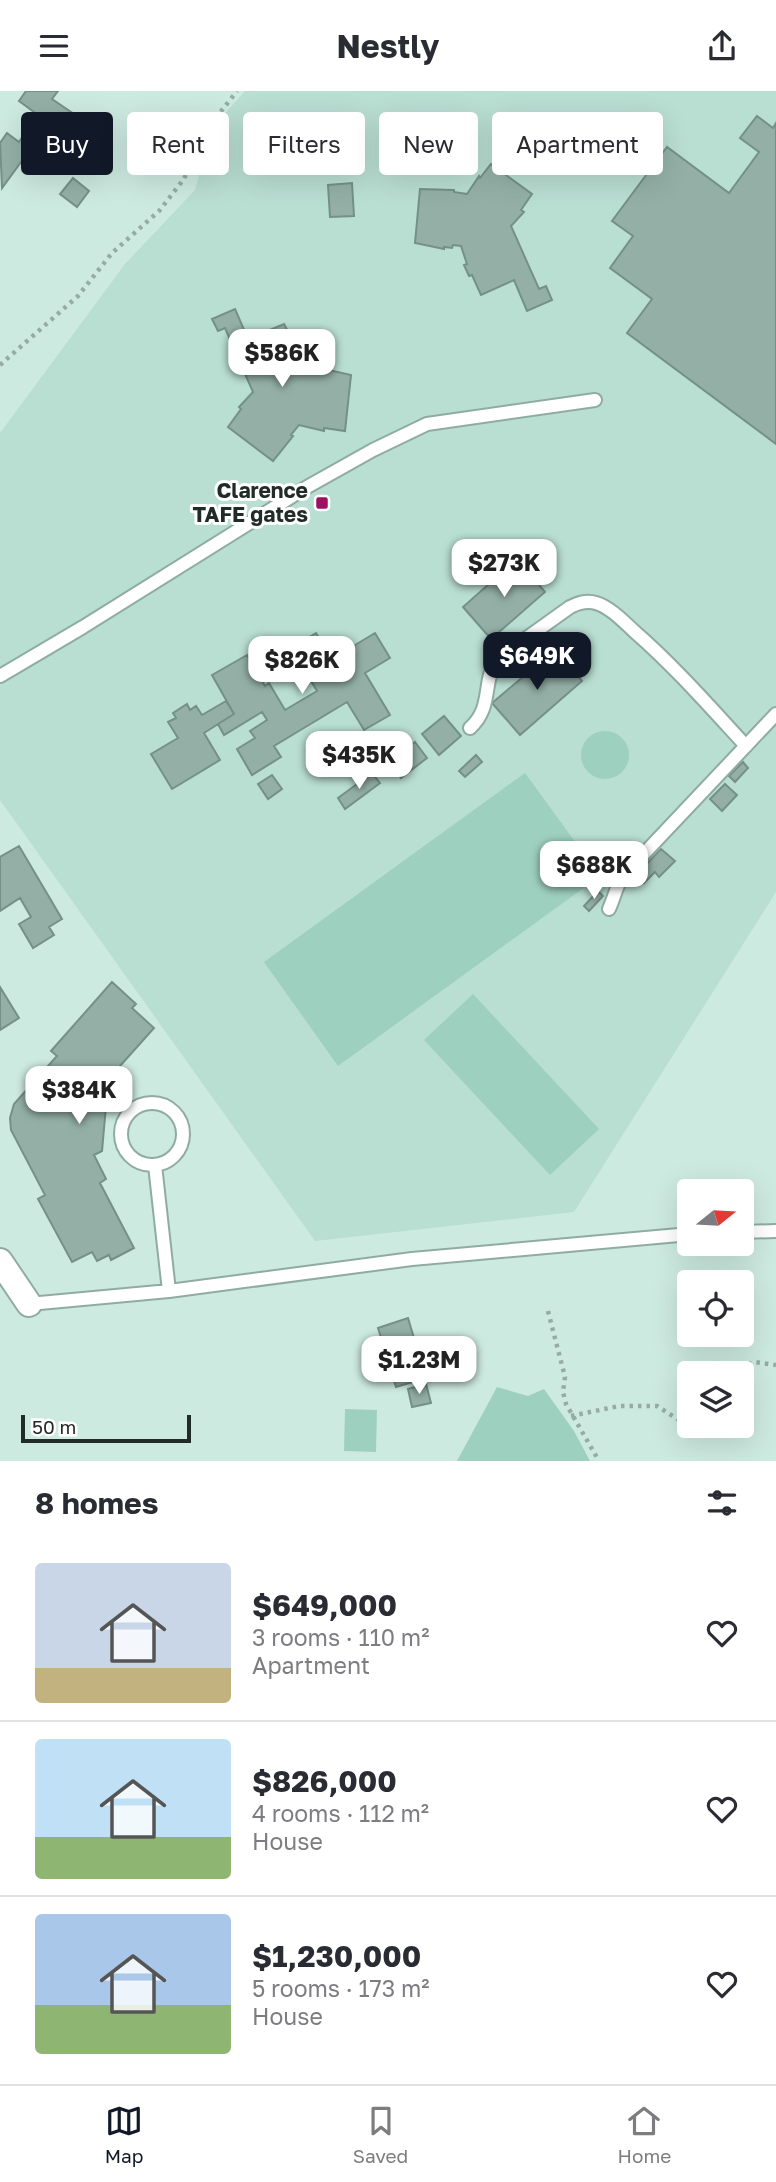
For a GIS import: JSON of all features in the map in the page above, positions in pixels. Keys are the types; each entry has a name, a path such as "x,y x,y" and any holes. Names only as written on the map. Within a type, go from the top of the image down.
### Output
{"street":[{"path":"0,1261 29,1304"}],"lane":[{"path":"0,676 307,487 427,424 595,400"},
{"path":"470,728 484,709 491,669 496,660 570,607 586,601 599,603 655,649 746,746"},
{"path":"609,909 622,877 776,714"},
{"path":"145,1103 156,1103 174,1112 183,1130 183,1140 173,1157 155,1165 136,1160 128,1153 121,1134 128,1114 145,1103"},
{"path":"155,1165 169,1291"},
{"path":"754,1232 776,1231"},
{"path":"29,1304 169,1291 412,1259 677,1235"}],"path":[{"path":"0,365 78,296 112,253 159,211 184,179 201,137 237,91"},
{"path":"548,1311 565,1377 563,1392 571,1416 599,1461"},
{"path":"754,1362 776,1365"},
{"path":"571,1416 619,1405 657,1406 677,1419"}],"shaded area":[{"path":"245,91 776,91 776,892 574,1212 315,1241 0,800 0,433 125,264 195,190 199,175 229,175 229,112 226,112"},
{"path":"605,731 622,738 629,755 622,772 605,779 588,772 581,755 588,738"},
{"path":"525,773 600,876 338,1066 264,962"},
{"path":"473,994 599,1129 550,1175 424,1040"},
{"path":"497,1387 528,1396 544,1389 574,1431 590,1461 457,1461"},
{"path":"345,1409 377,1410 376,1452 344,1451"}],"building":[{"path":"26,91 58,91 52,99 71,112 34,112 19,101"},
{"path":"757,116 773,128 776,123 776,444 627,333 652,299 610,268 633,236 612,221 646,175 663,175 663,152 667,147 729,193 759,152 740,138"},
{"path":"7,133 19,142 21,139 21,162 2,188 0,143"},
{"path":"491,164 492,175 506,175 532,194 521,210 524,212 511,226 539,289 546,286 552,300 527,311 514,280 481,295 464,265 467,264 461,246 453,245 452,248 444,249 415,243 420,189 454,190 467,194 479,176 480,178"},
{"path":"73,178 89,191 77,207 60,194"},
{"path":"352,183 354,216 330,217 328,185"},
{"path":"235,309 248,339 284,324 300,353 297,354 301,362 298,363 302,371 312,373 312,370 320,371 320,368 351,375 345,431 324,428 324,431 299,425 273,461 228,427 241,409 239,407 253,392 225,328 218,331 212,319"},
{"path":"517,559 545,592 491,639 463,607"},
{"path":"316,633 332,659 375,633 390,658 365,673 390,715 364,730 347,702 274,746 281,757 252,775 237,749 255,738 250,731 267,720 262,712 224,735 218,724 234,714 212,675 247,655 265,686 269,683 285,710 317,691 291,648"},
{"path":"555,650 582,681 520,735 492,703"},
{"path":"226,701 234,714 204,733 220,760 172,789 151,754 178,738 168,722 176,718 173,713 187,704 190,710 196,706 202,715"},
{"path":"444,716 461,736 439,755 422,734"},
{"path":"415,742 427,758 401,778 389,761"},
{"path":"476,755 482,762 465,777 459,771"},
{"path":"743,762 748,768 735,782 729,776"},
{"path":"372,773 380,783 345,809 338,798"},
{"path":"272,775 282,789 268,799 258,784"},
{"path":"725,784 737,795 722,811 710,799"},
{"path":"19,846 62,919 49,927 54,935 33,948 19,924 31,917 20,898 0,911 0,857"},
{"path":"661,849 675,861 659,877 655,872 644,883 636,875"},
{"path":"598,891 603,896 589,911 584,906"},
{"path":"112,982 136,1004 132,1008 154,1028 103,1085 108,1089 99,1100 106,1106 102,1151 94,1155 106,1179 100,1183 134,1248 111,1260 109,1255 97,1261 92,1252 72,1262 38,1199 45,1195 11,1130 10,1118 14,1104 57,1056 51,1051"},
{"path":"0,987 19,1018 0,1030"},
{"path":"408,1318 426,1378 396,1387 378,1328"},
{"path":"426,1384 431,1403 412,1407 408,1389"}],"place":[{"name":"Clarence TAFE gates","path":"322,503"}]}
